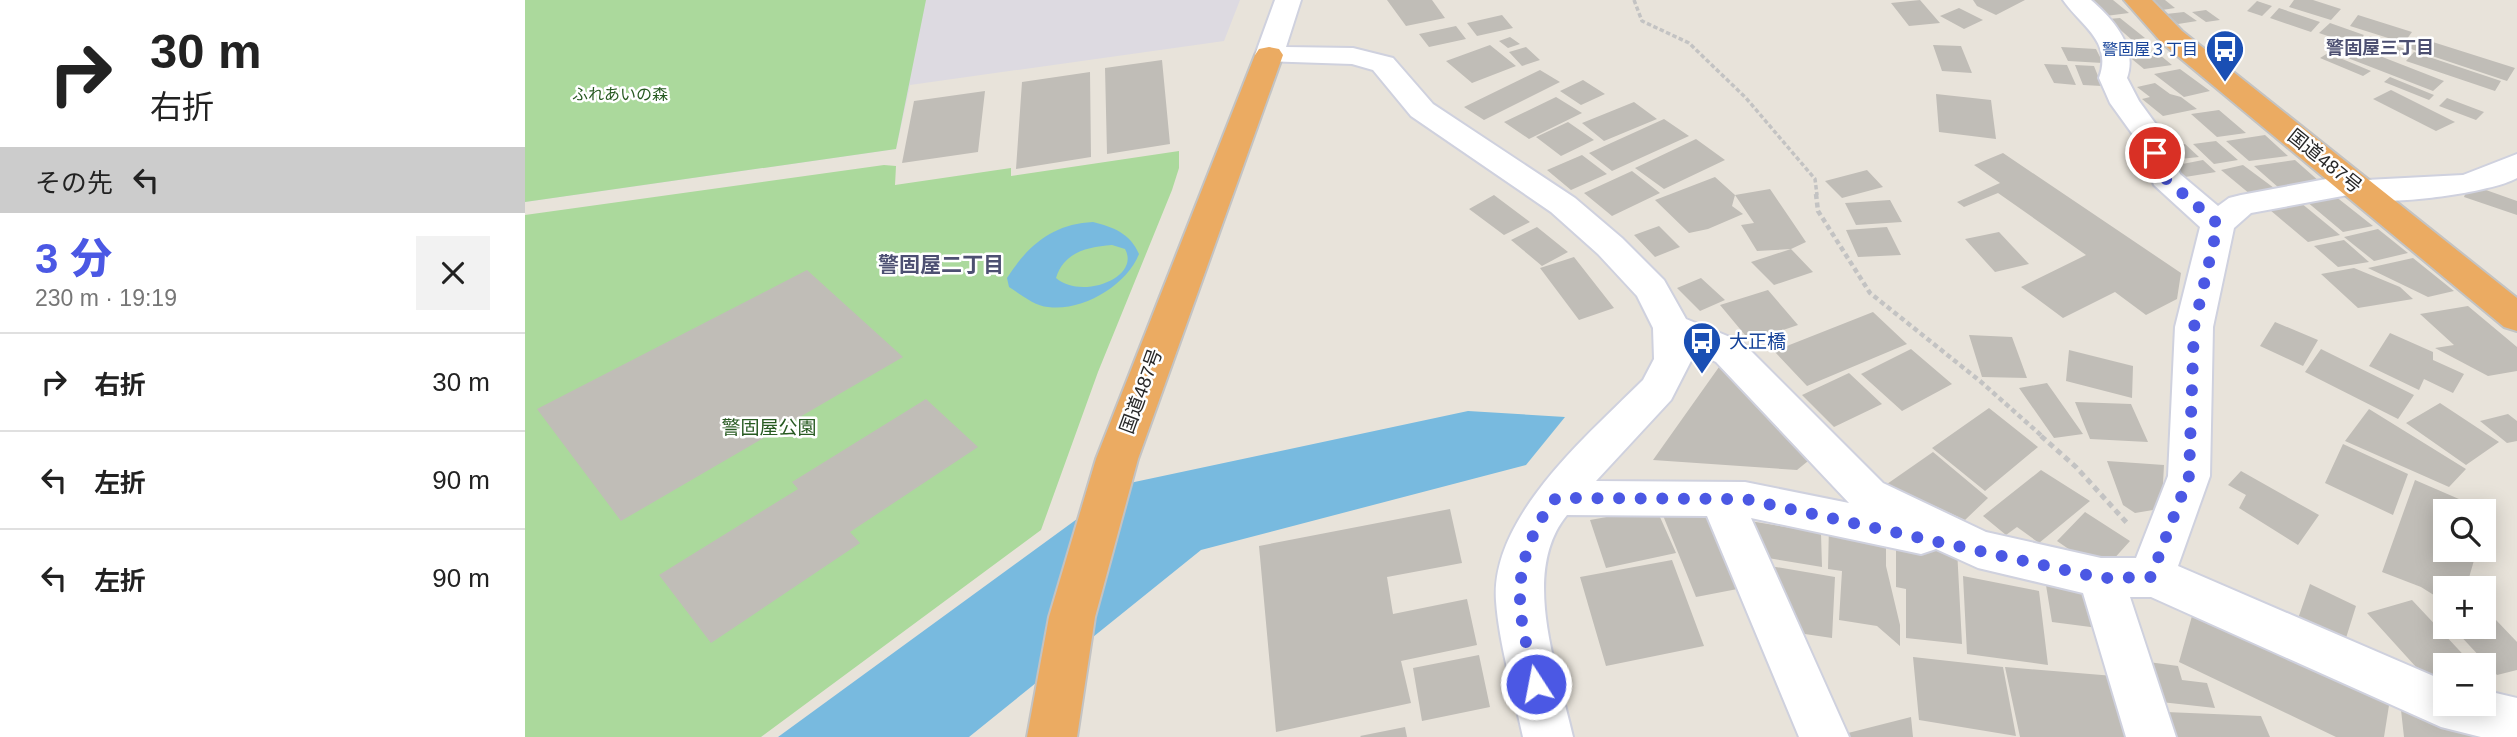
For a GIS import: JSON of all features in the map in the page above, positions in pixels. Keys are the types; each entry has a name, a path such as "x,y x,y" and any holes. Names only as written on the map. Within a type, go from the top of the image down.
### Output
{"highway":[{"name":"国道487号","path":"2137,0 2172,37 2517,318"},
{"name":"国道487号","path":"1052,737 1072,617 1117,459 1269,55"}],"street":[{"path":"1288,0 1269,55 1353,56 1383,64 1422,110 1563,205 1610,246 1651,289 1672,328 1673,359 1657,390 1545,511 1526,553 1520,598 1548,737"},
{"path":"2076,0 2106,28 2117,67 2113,78 2125,103 2151,138 2165,178 2218,224"},
{"path":"2155,567 2189,476 2194,327 2218,224 2241,205 2357,187 2438,186 2500,177 2517,164"},
{"path":"1672,328 1729,352 1868,495 1978,549"},
{"path":"1556,498 1745,499 2101,578 2155,567"},
{"path":"1721,499 1824,737"},
{"path":"2155,567 2174,584 2441,704 2517,722"},
{"path":"2101,578 2151,737"}],"path":[{"path":"1634,0 1642,21 1689,43 1746,98 1815,179 1818,211 1870,293 1980,381 2076,467 2155,567"}],"shaded area":[{"name":"ふれあいの森","path":"525,0 1240,0 1224,41 910,85 896,149 525,202"}],"green space":[{"name":"ふれあいの森","path":"525,0 926,0 896,149 525,202"},
{"name":"警固屋公園","path":"1179,151 1179,168 1172,190 1098,372 1041,530 761,737 525,737 525,215 884,165 896,166 895,185 1011,168 1011,176"}],"water":[{"path":"1093,222 1114,229 1131,241 1139,254 1114,286 1089,301 1061,307 1038,304 1009,287 1007,278 1033,246 1054,232","holes":["1112,245 1125,249 1128,259 1124,269 1106,283 1080,287 1056,278 1065,262 1085,249"]},
{"path":"1468,411 1565,417 1526,465 1201,550 969,737 778,737 1125,484"}],"building":[{"path":"1387,0 1432,0 1445,18 1406,26"},
{"path":"1920,0 1940,23 1909,26 1891,3"},
{"path":"1973,0 2025,0 1996,15 1977,6"},
{"path":"2078,0 2113,0 2129,13 2098,17"},
{"path":"2150,0 2165,0 2175,8 2162,10"},
{"path":"2294,0 2313,0 2341,9 2331,20 2289,7"},
{"path":"2257,1 2272,6 2262,16 2247,11"},
{"path":"1959,8 1983,20 1964,29 1940,16"},
{"path":"2279,8 2320,22 2311,32 2270,18"},
{"path":"2206,10 2220,20 2206,22 2192,12"},
{"path":"2184,12 2197,21 2178,24 2166,14"},
{"path":"1502,15 1513,28 1477,36 1467,23"},
{"path":"2358,15 2412,32 2404,43 2350,26"},
{"path":"2120,18 2145,38 2132,40 2108,19"},
{"path":"2330,23 2364,35 2354,45 2319,33"},
{"path":"1456,26 1466,39 1429,47 1419,34"},
{"path":"2370,36 2405,49 2396,57 2361,44"},
{"path":"1510,37 1520,44 1508,48 1499,41"},
{"path":"2417,37 2515,68 2507,81 2408,48"},
{"path":"2334,44 2363,55 2367,51 2444,81 2433,91 2327,50"},
{"path":"1490,45 1516,66 1472,83 1446,61"},
{"path":"1933,45 1961,46 1972,73 1942,71"},
{"path":"1526,47 1540,60 1522,66 1509,52"},
{"path":"2061,47 2096,49 2103,63 2068,61"},
{"path":"2154,50 2172,65 2144,69 2127,55"},
{"path":"2414,52 2501,81 2495,91 2406,61"},
{"path":"2328,53 2371,71 2363,76 2320,58"},
{"path":"1162,60 1170,144 1107,154 1105,68"},
{"path":"2044,64 2067,65 2076,85 2054,83"},
{"path":"2075,65 2094,66 2102,86 2083,85"},
{"path":"2180,69 2210,91 2184,97 2154,74"},
{"path":"1540,70 1560,82 1484,120 1464,107"},
{"path":"1090,72 1091,157 1016,169 1022,82"},
{"path":"2390,77 2434,95 2429,100 2384,82"},
{"path":"1583,80 1605,94 1581,105 1560,91"},
{"path":"2155,83 2197,109 2163,116 2142,99 2150,97 2137,87"},
{"path":"2391,90 2455,122 2436,131 2373,99"},
{"path":"985,91 978,152 902,163 914,101"},
{"path":"1936,94 1991,100 1996,139 1939,132"},
{"path":"1556,97 1582,113 1529,139 1504,122"},
{"path":"2447,98 2484,112 2476,120 2439,106"},
{"path":"1634,102 1657,119 1604,141 1582,123"},
{"path":"2219,110 2246,133 2217,137 2191,114"},
{"path":"1664,119 1689,136 1612,171 1589,153"},
{"path":"1568,122 1594,140 1561,156 1536,137"},
{"path":"2265,135 2288,156 2249,161 2226,141"},
{"path":"1696,139 1725,160 1664,189 1635,168"},
{"path":"2216,141 2238,160 2214,164 2193,144"},
{"path":"2185,144 2199,157 2180,159 2166,146"},
{"path":"2003,153 2181,273 2177,299 2146,315 2115,292 2063,318 2021,287 2086,255 1998,193 1964,207 1957,202 2000,183 1974,165"},
{"path":"1582,155 1607,174 1571,190 1547,170"},
{"path":"2203,160 2216,172 2179,178 2167,167"},
{"path":"2295,160 2320,182 2279,188 2254,166"},
{"path":"2243,165 2274,188 2250,194 2221,170"},
{"path":"1867,170 1883,187 1842,198 1825,181"},
{"path":"1632,171 1660,193 1612,216 1584,193"},
{"path":"1715,177 1735,195 1732,206 1743,214 1708,229 1689,233 1655,200"},
{"path":"2469,184 2517,201 2517,215 2464,197"},
{"path":"1770,189 1806,242 1791,249 1757,251 1741,225 1754,223 1735,195"},
{"path":"1494,195 1530,222 1504,235 1469,209"},
{"path":"2335,196 2373,226 2343,232 2306,201"},
{"path":"1890,200 1902,222 1856,225 1845,203"},
{"path":"2301,203 2340,235 2308,242 2270,210"},
{"path":"1659,226 1680,247 1655,257 1634,235"},
{"path":"1537,227 1568,252 1542,266 1511,240"},
{"path":"1887,227 1901,255 1858,257 1846,230"},
{"path":"2378,229 2408,253 2374,261 2344,237"},
{"path":"1999,232 2029,264 1995,272 1965,239"},
{"path":"2344,240 2369,262 2338,267 2314,246"},
{"path":"1791,249 1813,272 1774,285 1751,262"},
{"path":"1574,257 1614,308 1579,320 1540,268"},
{"path":"2413,258 2454,291 2428,297 2368,268"},
{"path":"2354,268 2400,287 2413,299 2358,308 2321,274"},
{"path":"807,270 903,357 621,521 537,409"},
{"path":"1701,278 1725,300 1700,311 1677,288"},
{"path":"1768,290 1798,325 1750,341 1720,305"},
{"path":"2468,306 2517,347 2517,371 2488,376 2435,348 2454,345 2420,314"},
{"path":"1873,312 1907,344 1807,386 1774,351"},
{"path":"2275,322 2318,340 2303,366 2260,346"},
{"path":"2390,333 2433,352 2433,360 2464,374 2453,393 2424,379 2419,390 2369,366"},
{"path":"1969,335 2012,337 2027,378 1982,377"},
{"path":"1911,349 1952,384 1902,411 1861,374"},
{"path":"2321,349 2414,395 2398,419 2305,372"},
{"path":"2069,350 2133,366 2132,398 2066,381"},
{"path":"1719,367 1813,457 1797,470 1653,460"},
{"path":"1849,373 1882,404 1834,427 1802,395"},
{"path":"2047,383 2083,434 2054,438 2019,388"},
{"path":"926,399 978,447 850,532 860,543 711,643 659,575 798,489 792,482"},
{"path":"2075,402 2131,404 2148,442 2090,439"},
{"path":"2440,403 2499,442 2466,465 2406,423"},
{"path":"1989,408 2038,447 1985,491 1932,448"},
{"path":"2369,409 2466,469 2449,487 2345,441"},
{"path":"2508,414 2517,421 2517,441 2507,443 2480,421"},
{"path":"2343,444 2408,474 2393,515 2325,483"},
{"path":"1933,452 1988,498 1965,520 1887,484"},
{"path":"2107,461 2164,465 2162,502 2153,510 2135,513 2123,505"},
{"path":"2041,470 2090,501 2039,543 2017,527 2006,535 1983,516"},
{"path":"2241,471 2319,515 2298,545 2239,508 2246,495 2228,485"},
{"path":"2415,480 2459,499 2433,499 2433,562 2474,562 2469,576 2433,576 2433,594 2382,572"},
{"path":"1713,503 1753,586 1696,597 1662,513"},
{"path":"1656,508 1676,553 1606,568 1590,520"},
{"path":"1450,509 1462,563 1387,577 1393,614 1467,599 1477,645 1401,661 1411,703 1276,732 1259,546"},
{"path":"2085,512 2130,541 2102,572 2057,541"},
{"path":"1750,521 1821,533 1822,567 1768,558"},
{"path":"1829,525 1886,531 1886,566 1900,625 1900,646 1877,626 1839,620 1842,571 1828,569"},
{"path":"1896,543 1957,549 1962,644 1906,638 1906,589 1896,587"},
{"path":"1672,560 1704,646 1606,666 1580,577"},
{"path":"1770,566 1835,577 1832,638 1798,633"},
{"path":"2044,573 2095,580 2106,629 2052,622"},
{"path":"1963,576 2039,591 2048,665 1967,654"},
{"path":"2310,584 2356,606 2341,654 2294,630"},
{"path":"2412,600 2433,622 2433,639 2449,639 2462,653 2433,653 2433,686 2367,613"},
{"path":"2194,609 2390,699 2384,737 2336,737 2179,662"},
{"path":"2496,620 2517,642 2517,670 2497,675 2496,653 2476,653 2463,639 2496,639"},
{"path":"1479,655 1490,707 1422,721 1413,668"},
{"path":"1913,657 2003,667 2016,736 1919,720"},
{"path":"2141,661 2178,666 2182,680 2207,683 2215,708 2152,701"},
{"path":"2005,667 2114,676 2136,737 2020,737"},
{"path":"2400,701 2433,713 2433,716 2442,716 2502,737 2404,737"},
{"path":"2166,712 2261,716 2270,737 2175,737"},
{"path":"1911,717 1913,737 1849,737 1848,733"},
{"path":"1405,727 1407,737 1360,736"}],"place":[{"name":"警固屋３丁目","path":"2225,83"},
{"name":"大正橋","path":"1702,375"}],"district":[{"name":"警固屋三丁目","path":"2380,48"},
{"name":"警固屋二丁目","path":"941,264"}],"route":[{"path":"1536,684 1520,598 1526,553 1545,511 1556,498 1745,499 2101,578 2151,577 2189,476 2194,327 2218,224 2165,178 2155,153"}]}
